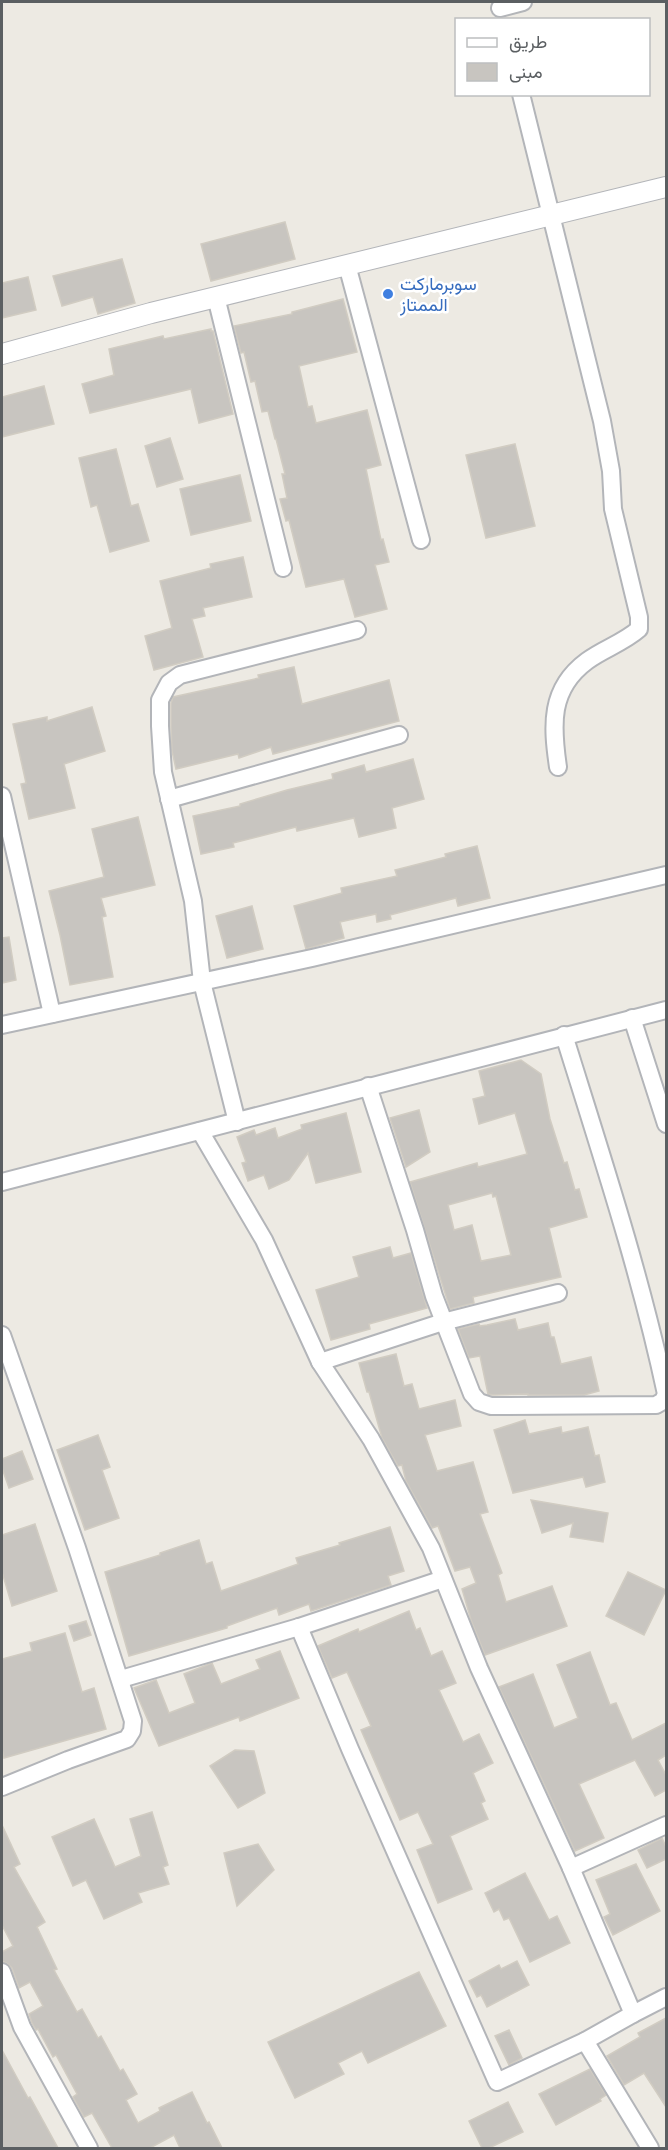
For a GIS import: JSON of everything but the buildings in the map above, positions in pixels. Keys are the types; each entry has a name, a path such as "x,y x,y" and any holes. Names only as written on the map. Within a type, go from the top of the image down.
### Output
{"street":[{"path":"500,10 523,2"},
{"path":"522,96 604,430 611,471 613,509 639,617 639,629 630,638 587,661 568,678 558,697 555,714 555,749 558,767"},
{"path":"2,354 216,297 552,217 666,187"},
{"path":"347,265 421,540"},
{"path":"216,297 283,568"},
{"path":"237,1122 202,982 193,901 163,772 160,700 169,683 180,675 357,630"},
{"path":"169,799 399,735"},
{"path":"2,796 52,1014"},
{"path":"2,1025 202,982 666,875"},
{"path":"2,1182 666,1010"},
{"path":"632,1017 666,1124"},
{"path":"368,1086 442,1322 472,1394 479,1402 491,1406 656,1405 663,1401 666,1394 644,1303 614,1193 564,1035"},
{"path":"200,1131 264,1240 320,1362 371,1439 431,1548 478,1668 571,1868 633,2014"},
{"path":"320,1362 442,1322 558,1293"},
{"path":"2,1335 121,1679 133,1721 132,1731 127,1738 2,1787"},
{"path":"121,1679 299,1627 444,1579"},
{"path":"299,1627 350,1749 497,2082 585,2041 666,1997"},
{"path":"571,1868 666,1825"},
{"path":"2,1972 22,2027 89,2148"},
{"path":"585,2041 650,2148"}],"place":[{"name":"سوبرماركت الممتاز","path":"388,294"}]}
